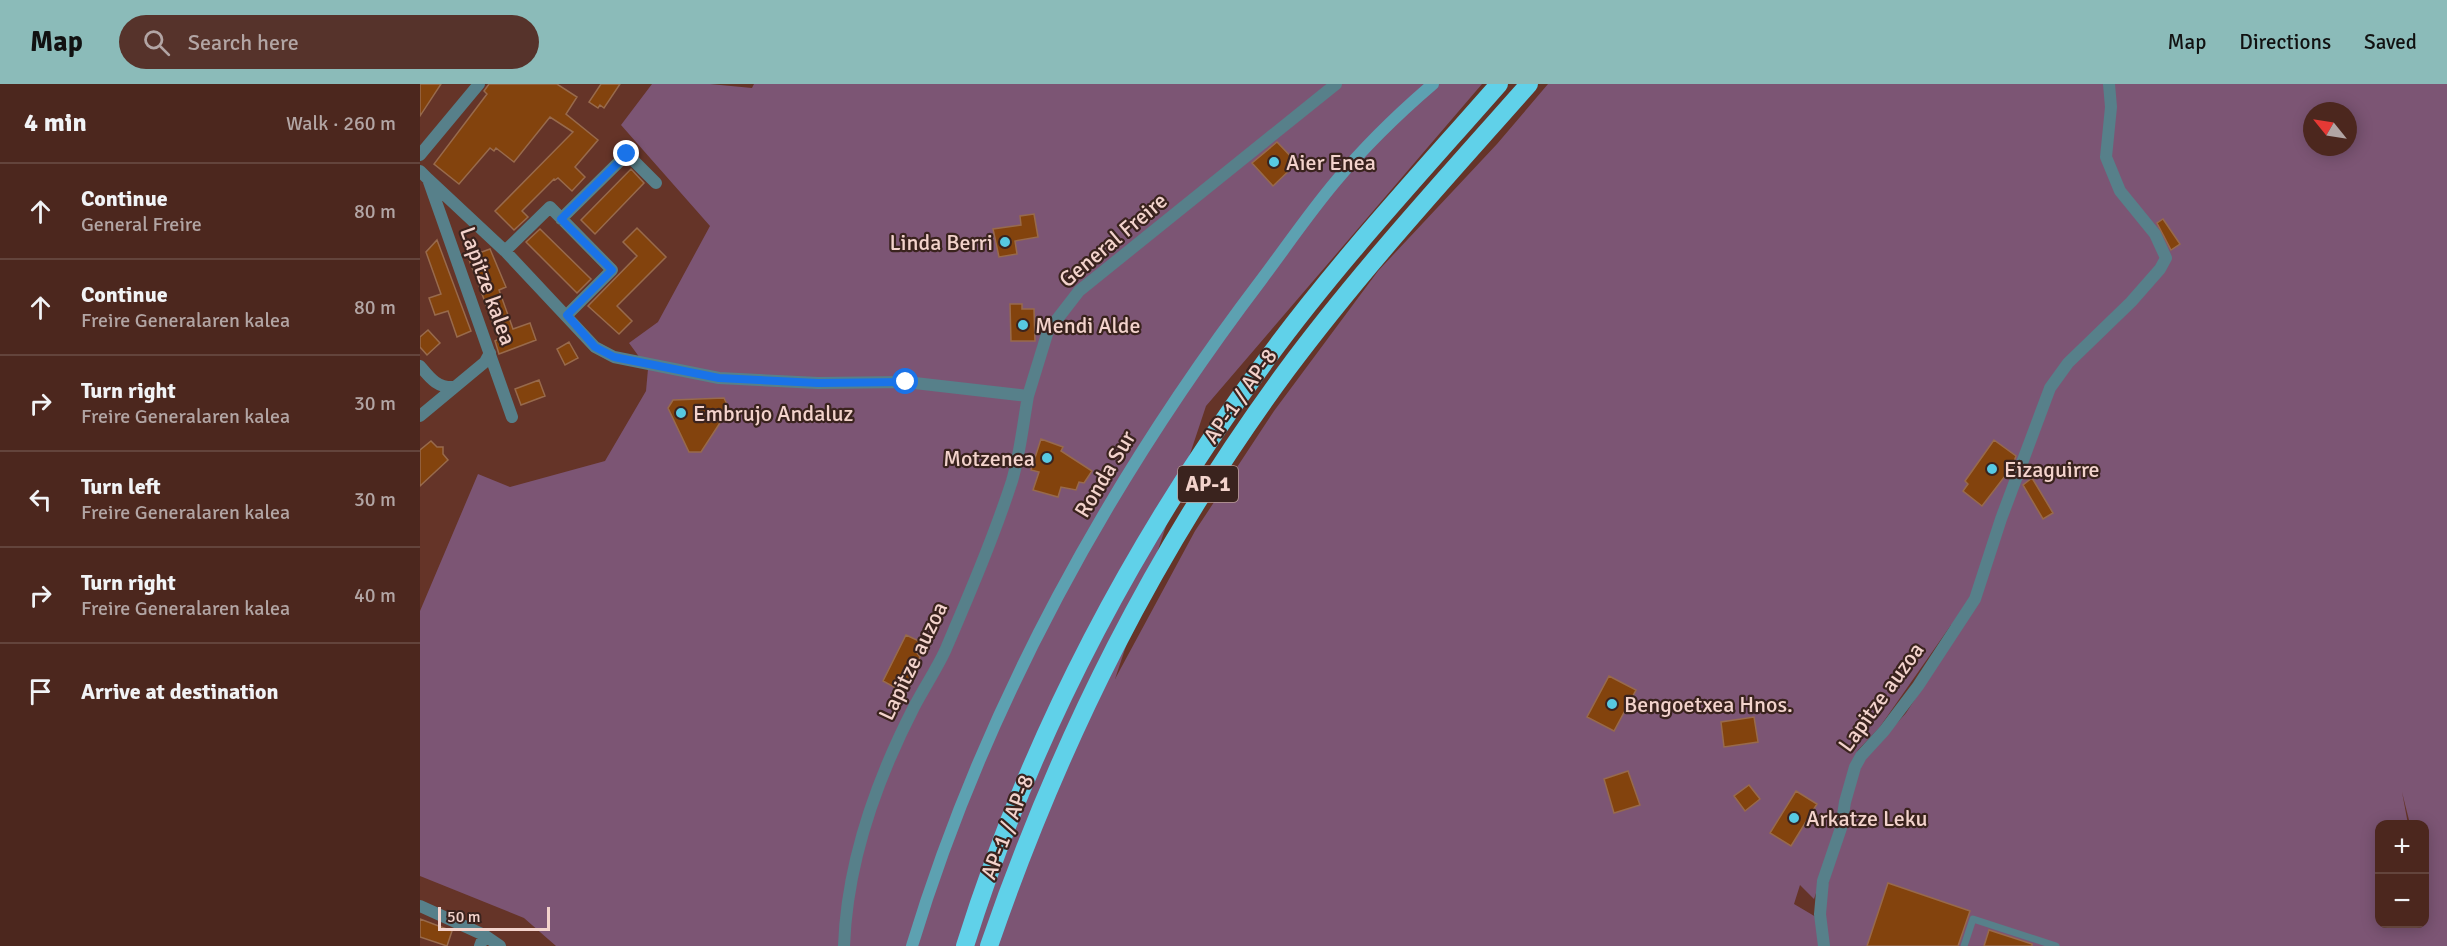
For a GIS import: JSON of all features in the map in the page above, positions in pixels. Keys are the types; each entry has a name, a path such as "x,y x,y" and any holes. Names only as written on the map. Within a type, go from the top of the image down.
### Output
{"highway":[{"name":"AP-1 / AP-8","path":"965,946 1007,828 1036,757 1093,638 1157,522 1229,412 1308,306 1499,84"},
{"name":"AP-1 / AP-8","path":"989,946 1032,826 1062,756 1113,648 1177,534 1248,424 1326,319 1410,219 1529,84"}],"main road":[{"name":"Ronda Sur","path":"912,946 962,805 1018,677 1061,591 1130,470 1225,326 1313,209 1362,152 1433,84"}],"street":[{"path":"420,155 479,84"},
{"name":"General Freire","path":"1028,396 1048,331 1079,291 1336,84"},
{"name":"Lapitze auzoa","path":"1824,946 1820,914 1823,881 1841,828 1854,767 1918,686 1975,599 2001,519 2050,388 2068,363 2131,302 2160,269 2166,258 2155,234 2120,191 2106,158 2111,107 2109,84"},
{"path":"561,219 627,154 656,183"},
{"path":"424,175 505,251 595,347 614,357 719,378 818,383 906,382 1028,396"},
{"name":"Lapitze kalea","path":"424,175 512,417"},
{"path":"505,251 550,207 612,270 567,315"},
{"path":"420,416 485,362 490,353"},
{"path":"420,366 434,382 449,390"},
{"name":"Lapitze auzoa","path":"844,946 845,924 858,855 874,795 913,708 944,654 988,548 1012,479 1028,396"},
{"path":"420,906 482,940 500,946"}],"lane":[{"path":"1964,946 1973,919 2056,946"}],"shaded area":[{"path":"652,84 710,84 752,88 754,84 1482,84 1206,406 1115,679 1195,531 1274,411 1378,271 1497,144 1548,84 2447,84 2447,946 1824,946 1825,896 1853,789 1863,761 1906,713 1959,631 1951,625 1879,728 1858,750 1850,766 1838,827 1814,899 1800,885 1794,904 1816,917 1820,946 556,946 524,918 420,876 420,611 478,474 510,487 605,461 646,391 648,369 629,343 658,322 710,226 621,125"}],"building":[{"path":"420,84 441,84 420,116"},
{"path":"489,84 557,84 577,97 566,114 598,140 575,167 585,177 572,191 558,178 554,179 522,211 528,217 514,230 495,211 573,132 550,117 514,162 496,148 494,151 490,148 459,184 434,164 487,94 484,91"},
{"path":"601,84 620,84 604,108 600,105 598,108 589,102"},
{"name":"Aier Enea","path":"1277,142 1297,163 1273,186 1252,163"},
{"path":"631,169 644,183 595,234 581,220"},
{"path":"1034,214 1038,237 1015,241 1017,254 999,257 993,229 1021,225 1020,216"},
{"path":"2163,219 2180,244 2171,250 2157,223"},
{"path":"637,228 666,257 617,306 632,321 619,334 588,306 637,256 623,242"},
{"path":"540,229 591,279 577,293 526,242"},
{"path":"437,240 471,331 457,337 448,311 435,315 429,298 441,294 426,252"},
{"path":"490,249 506,287 499,290 513,329 530,323 536,340 499,354 495,341 499,339 468,257"},
{"name":"Mendi Alde","path":"1010,304 1022,304 1022,309 1034,309 1035,341 1011,341"},
{"path":"428,330 440,343 427,355 420,347 420,337"},
{"path":"569,342 578,358 565,365 557,349"},
{"path":"539,380 545,396 521,405 515,389"},
{"path":"724,398 729,409 701,452 689,452 668,408 673,400"},
{"path":"1041,439 1063,447 1061,451 1092,471 1084,483 1079,482 1076,490 1061,487 1058,497 1033,490 1039,472 1031,470"},
{"name":"Eizaguirre","path":"1994,440 2016,456 2012,467 1982,506 1963,491 1968,484 1965,481"},
{"path":"431,441 437,447 443,447 443,454 448,460 420,486 420,450"},
{"path":"2032,478 2053,513 2043,519 2023,485"},
{"path":"906,635 919,641 915,650 920,657 903,692 883,681"},
{"name":"Bengoetxea Hnos.","path":"1609,676 1636,690 1614,731 1587,717"},
{"path":"1754,717 1758,742 1724,747 1721,722"},
{"path":"1628,771 1640,805 1614,813 1604,779"},
{"path":"1749,785 1760,799 1745,811 1734,796"},
{"name":"Arkatze Leku","path":"1796,791 1817,804 1791,846 1770,833"},
{"path":"1888,883 1970,911 1958,946 1867,946"},
{"path":"420,919 452,931 447,946 420,937"},
{"path":"1989,930 2032,944 2032,946 1984,946"}],"place":[{"name":"Aier Enea","path":"1274,162"},
{"name":"Linda Berri","path":"1005,242"},
{"name":"Mendi Alde","path":"1023,325"},
{"name":"Embrujo Andaluz","path":"681,413"},
{"name":"Motzenea","path":"1047,458"},
{"name":"Eizaguirre","path":"1992,469"},
{"name":"Bengoetxea Hnos.","path":"1612,704"},
{"name":"Arkatze Leku","path":"1794,818"}],"route":[{"path":"627,154 561,219 612,270 567,315 595,347 614,357 719,378 818,383 906,382"}]}
